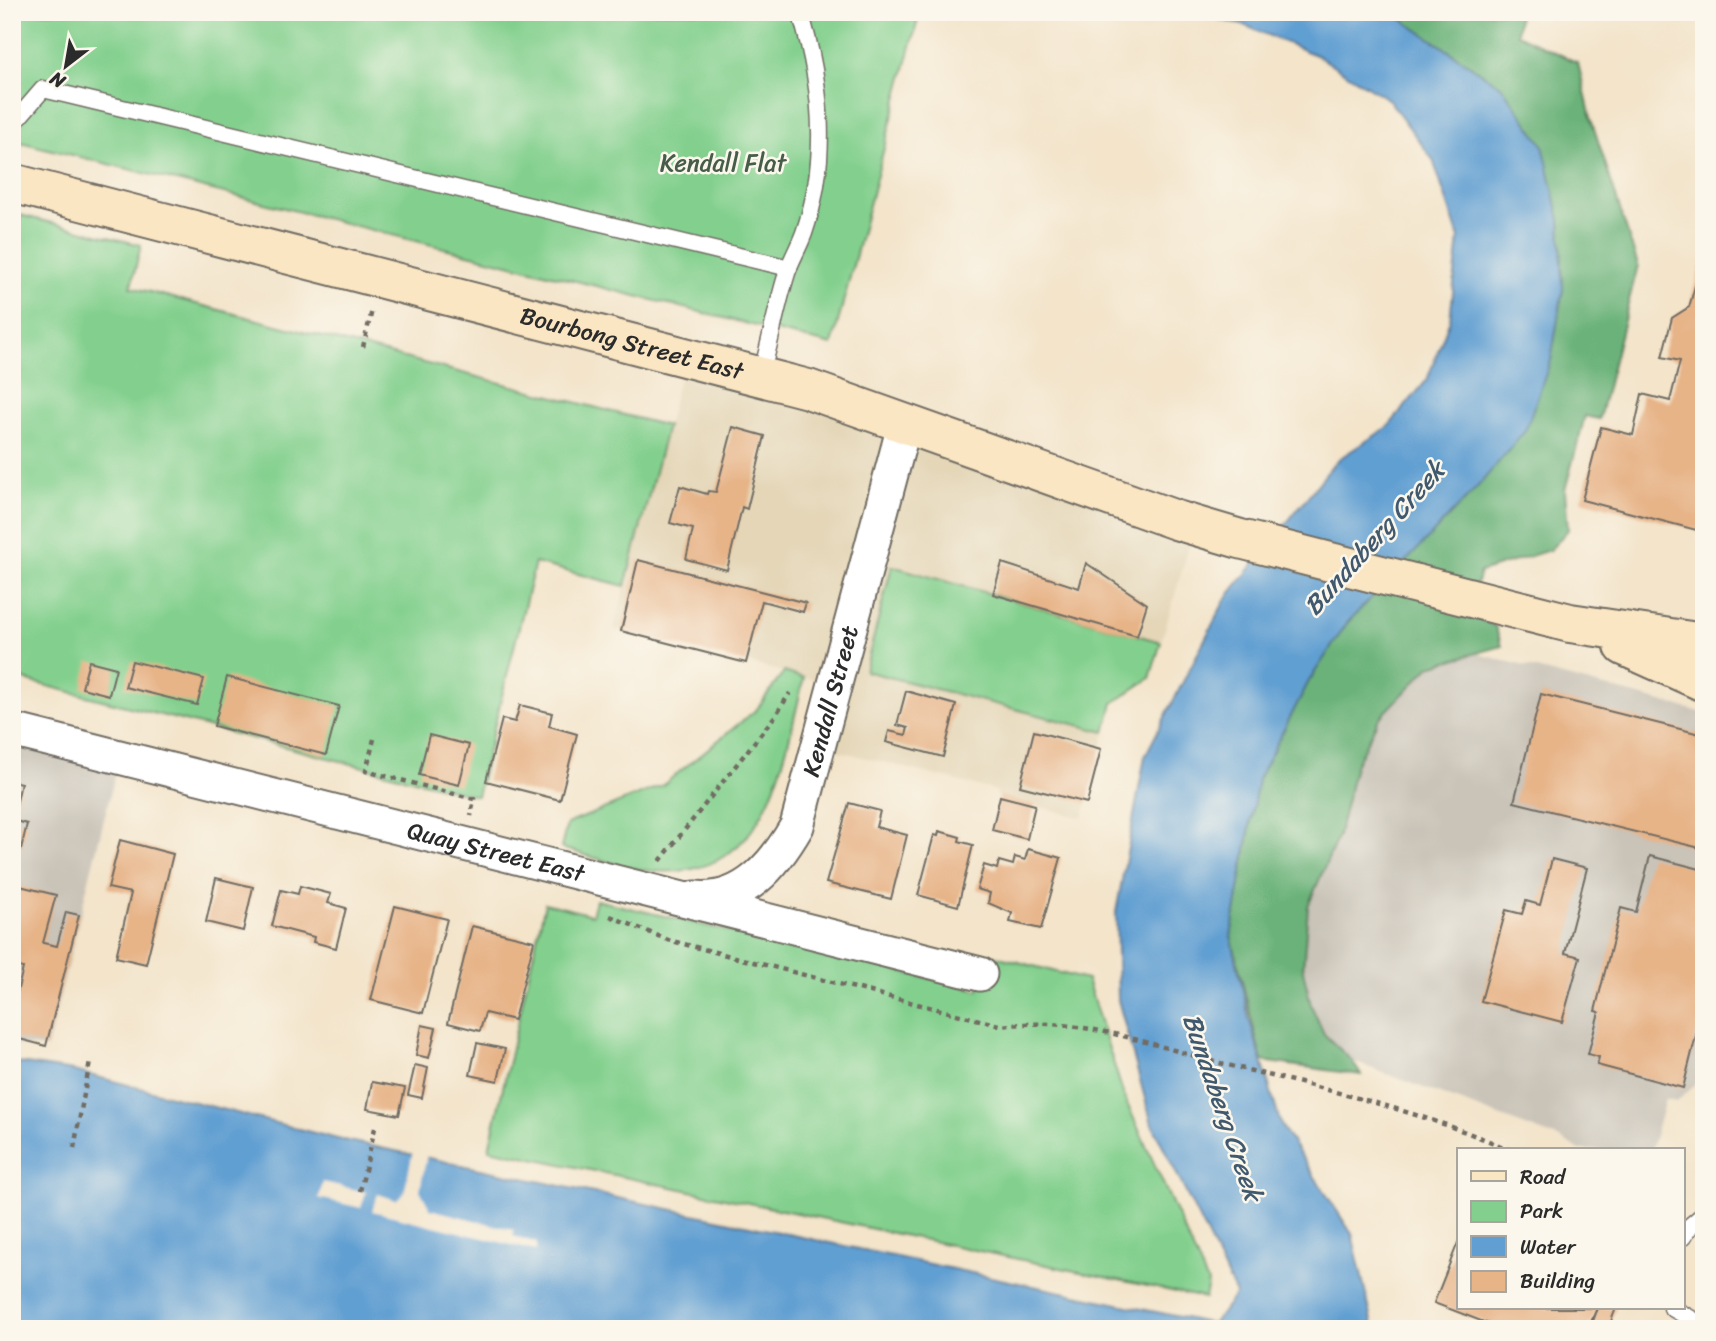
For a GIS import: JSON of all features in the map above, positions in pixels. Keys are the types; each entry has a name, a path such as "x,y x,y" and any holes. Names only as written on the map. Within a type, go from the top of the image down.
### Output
{"main road":[{"name":"Bourbong Street East","path":"12,183 761,375 905,422 1111,498 1240,539 1570,623"},
{"path":"1570,623 1704,643"},
{"path":"1570,623 1704,682"}],"street":[{"name":"Kendall Street","path":"662,883 704,899 727,895 747,886 769,867 797,826 905,422"},
{"name":"Quay Street East","path":"12,730 662,883 980,974"}],"lane":[{"path":"761,375 789,268 804,233 816,186 820,133 814,70 800,12"},
{"path":"12,125 43,89 789,268"},
{"path":"1684,1236 1704,1214"},
{"path":"1676,1310 1704,1326"}],"path":[{"path":"363,347 372,309"},
{"path":"662,883 657,863 775,716 790,693"},
{"path":"374,739 366,771 474,799 469,824"},
{"path":"641,931 1003,1026 1026,1023 1079,1027 1385,1105 1446,1124 1505,1148"},
{"path":"74,1148 90,1062"},
{"path":"360,1191 375,1128"}],"shaded area":[{"path":"686,352 1196,523 1161,642 893,566 865,670 1105,732 1083,818 996,796 997,791 819,746 831,684 614,629"},
{"path":"1475,653 1704,713 1704,1077 1676,1102 1665,1099 1652,1148 1576,1148 1558,1138 1352,1061 1324,1034 1311,1005 1303,970 1308,906 1338,836 1355,766 1378,720 1431,666"},
{"path":"12,727 120,755 47,1048 12,1044"}],"green space":[{"name":"Kendall Flat","path":"12,12 920,12 832,345 12,140"},
{"path":"1391,12 1519,12 1517,34 1578,63 1592,122 1638,265 1599,419 1585,416 1565,490 1568,530 1550,550 1480,572 1468,615 1495,626 1502,646 1430,666 1378,720 1355,766 1338,836 1308,906 1303,970 1311,1005 1324,1034 1352,1061 1361,1075 1262,1061 1231,936 1258,779 1309,681 1347,623 1479,485 1551,360 1563,289 1560,220 1502,87"},
{"path":"12,213 141,245 131,287 667,426 625,586 535,563 477,796 12,677"},
{"path":"892,566 1161,642 1150,678 1113,703 1105,732 865,671"},
{"path":"784,672 804,678 776,782 762,814 743,840 718,860 686,870 644,870 561,848 567,824 663,785 757,709"},
{"path":"596,900 979,990 988,954 1087,980 1125,1099 1208,1283 1205,1298 489,1149 545,903 592,915"}],"water":[{"name":"Bundaberg Creek","path":"1191,12 1391,12 1502,87 1543,145 1560,220 1563,289 1551,360 1525,431 1479,485 1347,623 1309,681 1258,779 1231,936 1249,1018 1281,1125 1352,1234 1374,1329 12,1329 12,1062 74,1071 334,1138 1213,1324 1236,1294 1152,1124 1118,1000 1116,912 1145,756 1225,600 1337,460 1388,427 1427,380 1450,319 1459,238 1433,160 1389,100 1318,56 1246,26"}],"pier":[{"path":"413,1151 427,1154 420,1190 430,1209 514,1230 513,1236 537,1243 536,1251 372,1211 378,1194 396,1200 404,1193"},
{"path":"323,1182 366,1192 361,1208 319,1198"}],"building":[{"path":"1704,75 1704,98 1698,96"},
{"path":"1704,255 1704,532 1582,500 1601,427 1633,435 1642,394 1670,401 1680,361 1662,357 1672,318 1689,307"},
{"path":"733,427 765,436 747,509 742,507 727,570 686,559 693,529 670,523 680,486 707,494 708,491 716,492"},
{"path":"638,560 806,603 803,612 762,601 746,663 621,631"},
{"path":"1002,563 1079,588 1086,563 1147,604 1137,636 993,594"},
{"path":"89,661 116,668 109,695 82,688"},
{"path":"132,661 204,679 197,705 125,687"},
{"path":"227,677 339,706 326,755 214,726"},
{"path":"906,691 956,705 943,757 886,742 889,731 906,735 908,728 897,725"},
{"path":"1541,694 1704,735 1704,849 1514,802"},
{"path":"520,705 552,713 549,726 577,734 560,800 486,781 502,719 515,722"},
{"path":"1034,731 1101,749 1087,803 1020,786"},
{"path":"429,735 469,745 459,785 419,775"},
{"path":"12,781 21,783 13,819 12,819"},
{"path":"1000,796 1035,805 1027,839 992,830"},
{"path":"849,803 880,811 876,827 907,835 891,899 826,883"},
{"path":"12,820 27,824 21,849 12,847"},
{"path":"939,831 960,837 959,841 973,845 958,906 918,895 934,835 938,836"},
{"path":"120,840 173,854 146,964 116,957 131,893 108,888"},
{"path":"1028,849 1061,858 1041,929 1010,922 1012,913 988,903 990,893 977,889 984,865 997,869 999,861 1013,865 1015,857 1025,860"},
{"path":"1650,856 1704,870 1704,1004 1683,1088 1597,1065 1599,1057 1588,1054 1599,1012 1595,1011 1621,908 1636,912"},
{"path":"1552,859 1587,868 1565,953 1580,957 1562,1022 1481,1001 1506,910 1522,914 1526,901 1540,905"},
{"path":"216,878 253,887 243,931 206,922"},
{"path":"12,884 56,895 43,943 57,946 66,912 79,915 46,1046 12,1037 12,1014 23,968 12,965"},
{"path":"300,886 331,894 328,903 346,908 336,948 313,942 314,937 272,926 281,890 298,894"},
{"path":"395,906 447,919 423,1013 371,1000"},
{"path":"472,926 534,941 514,1020 485,1013 480,1031 448,1023"},
{"path":"422,1025 436,1028 429,1058 416,1055"},
{"path":"477,1043 505,1049 498,1081 470,1075"},
{"path":"415,1065 428,1068 422,1098 408,1095"},
{"path":"372,1082 405,1088 399,1115 367,1109"},
{"path":"1457,1245 1457,1310 1596,1310 1588,1329 1502,1329 1434,1303"},
{"path":"1597,1310 1615,1310 1608,1329 1590,1329"}]}
